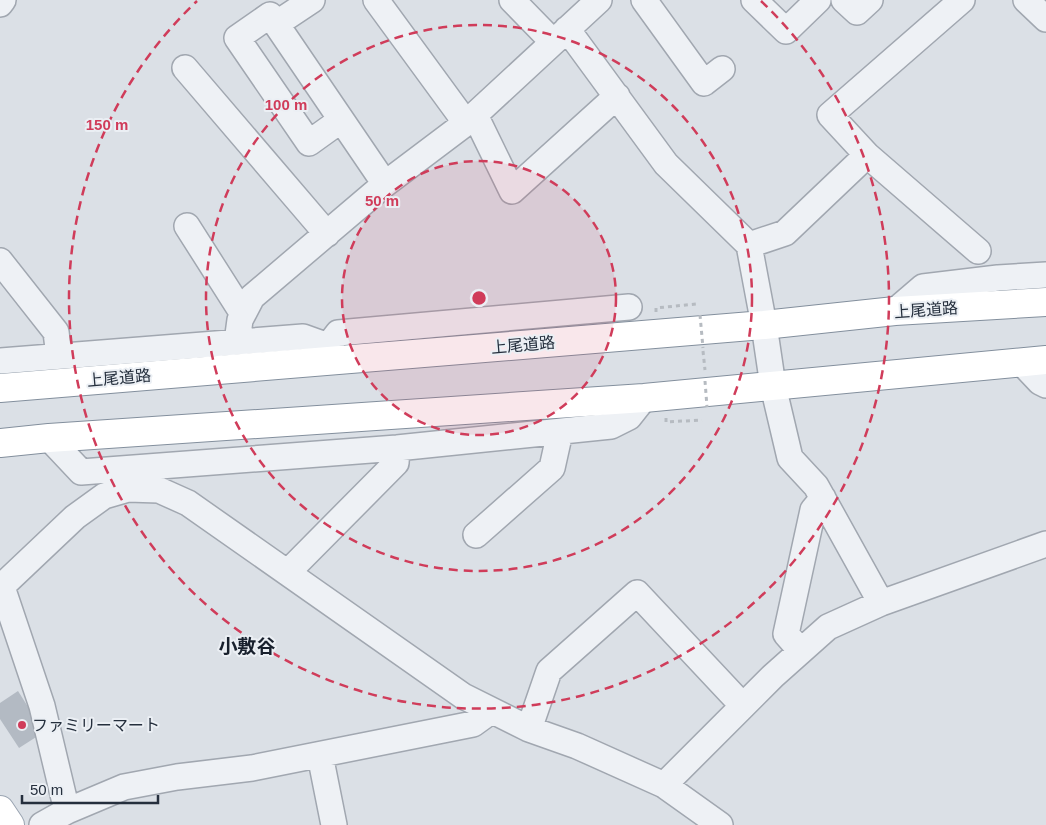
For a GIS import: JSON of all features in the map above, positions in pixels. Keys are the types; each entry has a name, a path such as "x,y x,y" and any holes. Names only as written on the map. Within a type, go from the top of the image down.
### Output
{"main road":[{"name":"上尾道路","path":"0,388 333,353 764,325 895,311 1046,302"},
{"path":"0,443 49,438 644,398 1034,361"},
{"path":"0,810 10,825"}],"street":[{"path":"0,4 4,0"},
{"path":"276,24 312,0"},
{"path":"376,0 470,119 512,191 616,96"},
{"path":"512,0 560,35 616,96 666,164 749,245 773,386 790,458 816,486 882,603"},
{"path":"237,342 240,320 252,297 386,184 470,119 599,0"},
{"path":"644,0 704,83 722,69"},
{"path":"754,0 786,31 818,0"},
{"path":"844,0 857,12 870,0"},
{"path":"962,0 830,115 867,155 978,251"},
{"path":"1026,0 1046,18"},
{"path":"342,120 309,143 237,38 270,15 386,184"},
{"path":"185,68 327,234"},
{"path":"749,245 786,233 867,155"},
{"path":"187,226 243,314"},
{"path":"0,261 56,332 59,356"},
{"path":"895,311 923,287 998,278 1046,275"},
{"path":"0,360 303,337 333,353 338,333 629,307"},
{"path":"1034,361 1040,382 1046,385"},
{"path":"67,811 42,706 1,588 75,517 104,496 129,479 397,448 611,426 629,417 644,398"},
{"path":"476,535 552,468 560,432"},
{"path":"49,438 81,472 129,479 188,503 463,696 529,729 577,746 664,785 720,825"},
{"path":"288,572 396,463 397,448"},
{"path":"801,651 786,634 813,510 823,498"},
{"path":"664,785 743,706 828,626 882,603 1046,544"},
{"path":"529,729 549,671 636,593 743,706"},
{"path":"42,825 67,811 124,787 252,768 473,724 492,711"},
{"path":"320,755 334,825"}],"path":[{"path":"700,315 707,407"}],"building":[{"name":"ファミリーマート","path":"18,691 44,732 19,748 0,719 0,703"}],"place":[{"name":"ファミリーマート","path":"22,725"}],"district":[{"name":"小敷谷","path":"247,646"}]}
